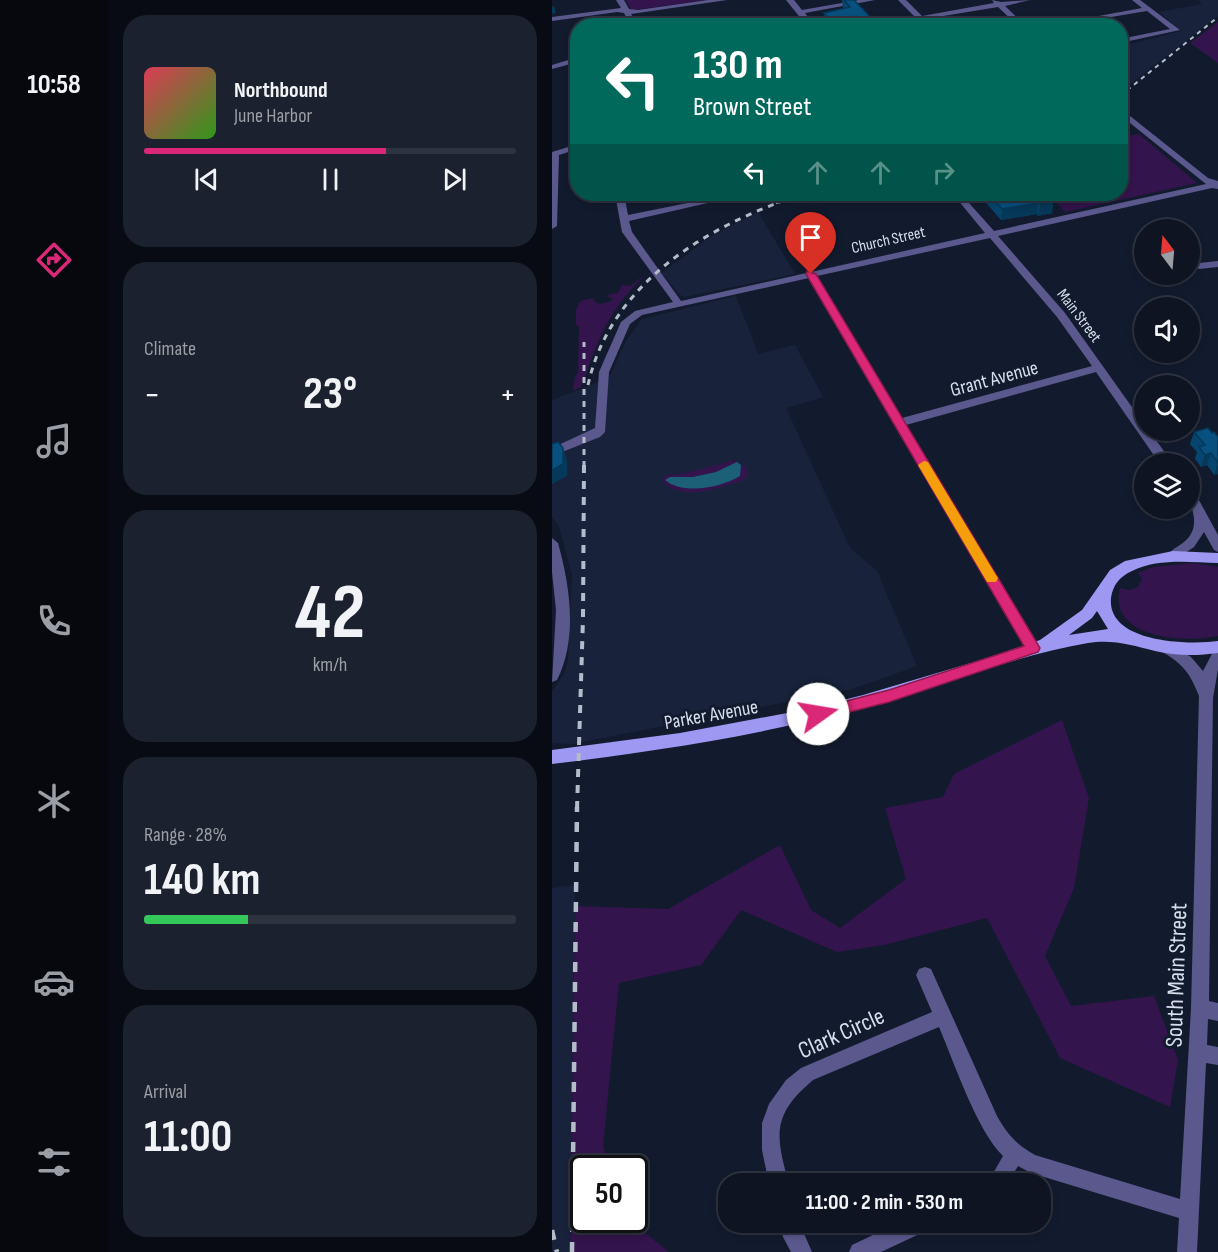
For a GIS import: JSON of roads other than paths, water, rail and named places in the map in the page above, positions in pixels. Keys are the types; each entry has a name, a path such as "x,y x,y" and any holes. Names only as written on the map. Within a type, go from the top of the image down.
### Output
{"main road":[{"name":"Parker Avenue","path":"1039,646 1088,614 1115,574 1130,565 1173,556 1218,558"},
{"path":"1105,590 1103,607 1110,620 1120,631 1137,640"},
{"name":"Parker Avenue","path":"552,757 672,743 823,713 889,696 1039,646 1062,643 1096,634 1121,635 1166,647 1190,650 1218,647"}],"street":[{"path":"620,0 630,18"},
{"path":"552,19 723,0"},
{"path":"790,0 805,18"},
{"path":"800,12 870,0"},
{"path":"902,0 920,18 996,2 1026,0"},
{"path":"1128,39 1176,30 1136,0"},
{"path":"996,2 1014,18"},
{"path":"1093,18 1148,9"},
{"path":"552,67 570,61"},
{"path":"1128,117 1205,180 1217,186"},
{"path":"552,226 556,157 552,155 570,149"},
{"name":"Church Street","path":"552,452 596,434 601,429 604,372 626,321 639,313 992,233 1217,186"},
{"path":"620,201 627,232 678,303"},
{"path":"624,219 709,201"},
{"name":"Main Street","path":"963,201 1061,315 1159,453"},
{"path":"1200,266 1218,264"},
{"path":"811,274 899,423 1039,646"},
{"name":"Grant Avenue","path":"899,423 1099,368"},
{"path":"1201,513 1218,547"},
{"path":"1173,556 1197,538 1201,529 1201,513"},
{"path":"552,543 562,593 560,655 552,676"},
{"name":"South Main Street","path":"1166,647 1193,667 1198,674 1206,698"},
{"name":"South Main Street","path":"1187,1252 1200,1008 1206,698 1209,672 1218,656"},
{"path":"926,975 994,1132 1015,1154 1046,1169 1190,1212"},
{"path":"1200,1008 1218,1012"},
{"name":"Clark Circle","path":"776,1173 770,1145 770,1125 776,1105 793,1084 807,1074 944,1016"},
{"path":"1198,1052 1218,1056"},
{"path":"1003,1173 1015,1154"},
{"path":"792,1233 802,1252"},
{"path":"859,1252 899,1233"}],"railway":[{"path":"1128,90 1218,17"},
{"path":"776,203 783,201"},
{"path":"588,385 599,351 615,321 635,294 660,270 687,249 717,231 780,202"},
{"path":"584,342 584,465"},
{"path":"577,809 583,618 584,465"},
{"path":"572,1252 577,807"},
{"path":"552,1230 557,1252"}]}
